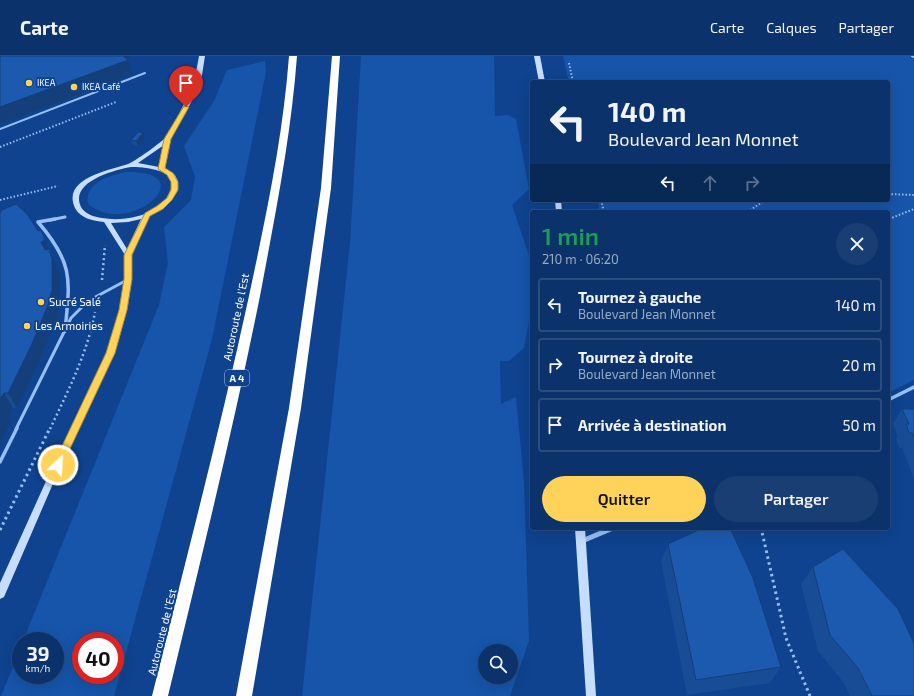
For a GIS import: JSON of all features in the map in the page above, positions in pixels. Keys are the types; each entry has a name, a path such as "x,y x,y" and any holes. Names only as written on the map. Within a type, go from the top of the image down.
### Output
{"highway":[{"name":"Autoroute de l’Est","path":"160,696 244,344 276,189 291,84 293,56"},
{"path":"244,696 295,408 326,188 336,56"}],"street":[{"path":"162,169 168,139 191,97 199,75 202,56"},
{"path":"537,56 542,80"},
{"path":"131,165 168,139"},
{"path":"131,165 142,165 162,169 170,174 175,182 174,190 170,199 160,207 147,214 120,221 106,221 92,218 81,212 76,204 76,196 80,188 89,180 101,173 131,165"},
{"path":"0,594 51,479 111,353 123,310 128,279 128,255 147,214"},
{"path":"65,217 38,222 52,237 67,265 70,282 65,331"},
{"path":"106,221 128,255"},
{"path":"890,399 914,387"},
{"path":"580,530 591,696"},
{"path":"581,541 608,530"}],"lane":[{"path":"0,128 146,73"},
{"path":"0,462 71,318 88,301 128,279"}],"path":[{"path":"569,63 573,80"},
{"path":"0,147 116,102"},
{"path":"0,200 58,186"},
{"path":"890,194 914,195"},
{"path":"750,210 763,202"},
{"path":"890,219 914,209"},
{"path":"0,530 78,371 91,334 104,272 106,248 104,242"},
{"path":"760,530 786,638 810,696"}],"shaded area":[{"path":"361,56 494,56 495,116 508,115 516,119 529,189 512,205 529,256 530,315 524,348 509,361 500,361 501,404 516,397 524,481 529,641 518,673 518,644 478,644 478,684 514,684 510,696 302,696 350,243"},
{"path":"563,56 914,56 914,380 890,392 890,210 599,210 598,202 890,202 890,80 569,80"},
{"path":"265,61 266,72 212,339 124,660 124,632 72,632 72,684 117,684 114,696 1,696 12,669 12,684 64,684 64,632 27,632 159,305 168,263 164,227 191,200 195,177 184,146 214,101 227,70"},
{"path":"127,172 149,175 160,182 160,191 152,201 139,209 122,214 105,213 88,204 88,196 94,185 106,178"}],"building":[{"name":"IKEA","path":"0,56 123,56 128,60 0,107"},
{"path":"138,132 143,133 136,141 131,140"},
{"name":"Les Armoiries","path":"16,204 27,214 38,231 41,230 45,240 41,242 45,250 49,249 52,259 52,290 48,305 31,346 8,393 4,393 0,399 0,213 2,210"},
{"path":"902,409 914,409 914,438 912,433 909,433 906,424 909,424"},
{"path":"699,530 731,530 753,578 781,667 696,680 668,544"},
{"path":"843,549 898,609 914,643 914,696 872,696 858,668 830,635 813,567"}],"place":[{"name":"IKEA","path":"29,83"},
{"name":"IKEA Café","path":"74,87"},
{"name":"Sucré Salé","path":"41,302"},
{"name":"Les Armoiries","path":"27,326"}],"route":[{"path":"58,465 111,353 123,310 128,279 128,255 147,214 160,207 170,199 174,190 175,182 170,174 162,169 168,139 186,107"}]}
